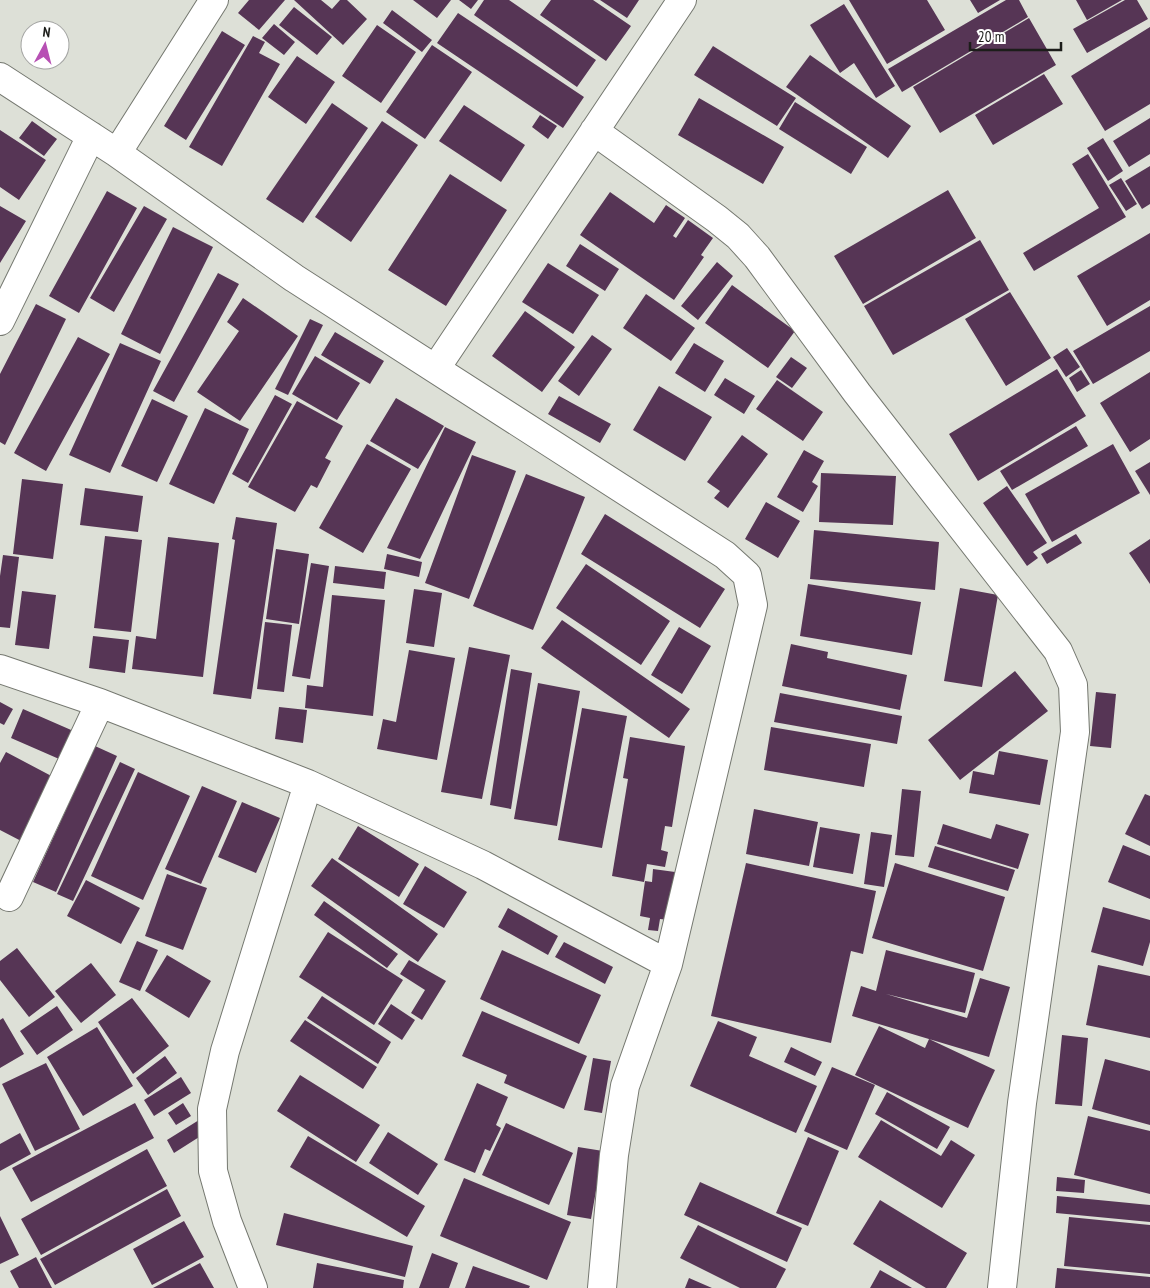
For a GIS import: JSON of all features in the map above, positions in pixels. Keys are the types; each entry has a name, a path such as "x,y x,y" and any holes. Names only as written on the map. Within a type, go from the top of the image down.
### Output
{"street":[{"path":"117,153 214,0"},
{"path":"436,368 682,0"},
{"path":"0,77 117,153 294,278 725,555 747,574 753,605 668,964 626,1086 614,1155 602,1288"},
{"path":"594,132 717,219 757,257 857,393 1058,651 1073,685 1075,732 1022,1103 1002,1288"},
{"path":"0,321 91,136"},
{"path":"0,669 100,702 308,784 483,865 668,964"},
{"path":"9,897 100,702"},
{"path":"253,1288 228,1221 213,1171 212,1109 225,1050 308,784"}],"building":[{"path":"249,0 285,0 259,30 238,13"},
{"path":"294,0 321,0 332,9 340,0 347,0 367,19 343,45"},
{"path":"413,0 451,0 437,18"},
{"path":"459,0 478,0 471,9"},
{"path":"484,0 509,0 596,60 577,87 474,15"},
{"path":"551,0 593,0 631,26 606,61 540,15"},
{"path":"600,0 639,0 627,18"},
{"path":"849,0 927,0 945,30 887,64"},
{"path":"970,0 1000,0 978,13"},
{"path":"1006,0 1019,0 1028,17 902,92 888,69"},
{"path":"1076,0 1122,0 1087,20"},
{"path":"1125,0 1137,0 1148,19 1087,53 1073,29"},
{"path":"844,4 895,86 876,98 854,63 840,73 810,25"},
{"path":"294,7 332,37 317,55 279,25"},
{"path":"392,10 432,40 422,52 383,23"},
{"path":"458,13 584,97 563,128 437,43"},
{"path":"1029,18 1056,65 940,133 913,87"},
{"path":"274,24 295,42 284,55 262,38"},
{"path":"377,25 416,52 381,103 342,76"},
{"path":"1150,27 1150,104 1105,131 1071,76"},
{"path":"222,31 245,45 186,140 164,126"},
{"path":"253,36 265,42 259,53 280,64 222,166 189,147"},
{"path":"432,45 472,72 425,139 386,112"},
{"path":"713,46 796,98 777,126 694,75"},
{"path":"810,55 911,126 888,158 786,87"},
{"path":"297,56 335,82 306,124 268,97"},
{"path":"1044,74 1063,104 993,145 975,115"},
{"path":"699,98 784,147 763,184 678,135"},
{"path":"795,102 867,147 851,174 779,129"},
{"path":"332,103 368,128 303,223 266,199"},
{"path":"464,105 525,145 501,182 439,141"},
{"path":"540,115 557,126 548,139 532,127"},
{"path":"1150,118 1150,154 1129,167 1113,141"},
{"path":"32,121 57,139 44,156 19,138"},
{"path":"382,121 418,145 351,242 315,217"},
{"path":"0,130 46,160 19,200 0,187"},
{"path":"1103,138 1123,171 1108,181 1087,148"},
{"path":"1088,154 1126,217 1034,271 1023,253 1099,208 1072,164"},
{"path":"1150,166 1150,204 1142,209 1125,181"},
{"path":"450,174 507,210 446,306 388,270"},
{"path":"1121,178 1137,204 1126,211 1109,185"},
{"path":"948,190 976,238 863,304 834,256"},
{"path":"107,191 137,208 79,313 49,296"},
{"path":"610,192 654,223 666,205 685,218 673,236 676,238 688,220 713,238 701,255 704,257 674,300 580,235"},
{"path":"0,206 26,221 0,263"},
{"path":"144,206 167,219 114,312 90,298"},
{"path":"173,227 213,247 160,354 121,334"},
{"path":"1150,233 1150,300 1107,326 1077,276"},
{"path":"980,240 1009,290 893,355 864,306"},
{"path":"580,244 619,269 605,291 566,266"},
{"path":"717,262 733,276 698,320 681,306"},
{"path":"548,263 599,295 573,334 522,302"},
{"path":"218,273 239,284 174,402 153,391"},
{"path":"732,285 795,331 768,368 705,323"},
{"path":"1010,292 1051,358 1006,386 965,319"},
{"path":"646,294 695,328 671,361 623,328"},
{"path":"243,298 298,336 240,421 197,392 239,331 227,322"},
{"path":"36,304 66,319 5,445 0,442 0,374"},
{"path":"1150,306 1150,351 1093,384 1073,351"},
{"path":"525,311 575,347 542,392 492,356"},
{"path":"310,319 323,325 288,395 275,389"},
{"path":"335,332 384,361 370,384 321,355"},
{"path":"592,335 612,349 579,396 558,381"},
{"path":"78,337 110,354 46,471 14,453"},
{"path":"120,343 161,361 110,473 69,455"},
{"path":"694,343 724,361 705,392 675,373"},
{"path":"1067,348 1080,367 1066,377 1053,357"},
{"path":"315,356 360,383 337,420 292,394"},
{"path":"791,357 807,368 792,388 776,377"},
{"path":"1057,369 1086,416 978,481 949,434"},
{"path":"1081,370 1090,384 1077,392 1069,378"},
{"path":"1150,372 1150,439 1130,452 1100,403"},
{"path":"725,378 755,396 744,414 714,395"},
{"path":"777,380 823,412 803,441 756,409"},
{"path":"659,386 712,417 685,461 633,430"},
{"path":"275,395 292,404 248,483 232,474"},
{"path":"559,396 611,424 600,443 548,414"},
{"path":"396,398 444,426 418,469 370,441"},
{"path":"152,399 188,416 157,482 121,466"},
{"path":"297,401 343,426 325,458 331,461 317,488 311,485 295,512 248,487"},
{"path":"205,408 249,429 214,504 169,484"},
{"path":"1076,426 1088,446 1012,490 1000,471"},
{"path":"445,427 476,442 420,559 387,548"},
{"path":"742,435 768,454 728,508 714,498 720,491 707,482"},
{"path":"367,444 411,469 363,553 319,528"},
{"path":"1113,444 1140,493 1052,542 1025,494"},
{"path":"804,450 824,461 812,482 818,486 803,512 777,497"},
{"path":"472,455 516,471 469,599 425,583"},
{"path":"1150,462 1150,495 1135,471"},
{"path":"821,473 896,476 893,525 819,522"},
{"path":"526,474 585,497 533,630 473,606"},
{"path":"22,479 63,484 53,559 13,554"},
{"path":"1007,486 1047,543 1033,552 1038,558 1027,566 983,503"},
{"path":"85,488 143,496 138,532 80,525"},
{"path":"766,502 800,521 778,558 745,539"},
{"path":"605,514 725,589 700,628 581,554"},
{"path":"236,517 277,523 251,699 213,694 235,540 232,539"},
{"path":"814,530 939,542 935,590 810,579"},
{"path":"1076,534 1082,543 1047,564 1041,554"},
{"path":"105,536 142,540 131,632 94,628"},
{"path":"168,537 219,543 203,677 132,669 136,636 156,639"},
{"path":"1150,539 1150,584 1129,553"},
{"path":"276,549 309,554 299,624 266,619"},
{"path":"387,554 422,562 419,577 384,569"},
{"path":"3,555 19,557 10,628 0,627 0,576"},
{"path":"311,563 329,566 310,679 292,676"},
{"path":"586,564 670,621 641,665 556,608"},
{"path":"335,566 386,572 384,589 333,583"},
{"path":"808,584 921,602 912,655 800,636"},
{"path":"960,588 998,595 982,687 944,681"},
{"path":"414,589 442,593 434,647 406,643"},
{"path":"22,591 56,595 49,649 15,645"},
{"path":"332,595 385,600 373,716 305,708 307,685 323,687"},
{"path":"562,620 690,709 669,738 541,648"},
{"path":"265,622 292,625 284,692 257,689"},
{"path":"679,627 711,646 682,694 651,675"},
{"path":"93,636 129,640 125,673 89,668"},
{"path":"791,644 828,652 827,658 907,675 900,710 782,686"},
{"path":"469,647 510,655 482,799 441,792"},
{"path":"409,650 455,658 437,760 377,749 383,719 396,722"},
{"path":"511,669 532,673 511,809 490,805"},
{"path":"1015,671 1048,711 960,780 928,740"},
{"path":"538,683 580,691 557,826 514,819"},
{"path":"1096,692 1116,694 1111,748 1090,746"},
{"path":"780,693 902,716 897,744 774,722"},
{"path":"0,702 13,709 4,725 0,723"},
{"path":"279,707 307,710 303,743 275,739"},
{"path":"582,708 627,716 602,848 558,840"},
{"path":"23,709 78,733 66,762 11,738"},
{"path":"771,727 871,744 864,787 764,770"},
{"path":"630,737 685,746 672,827 665,826 661,850 668,852 665,867 647,864 644,882 612,876 628,779 623,778"},
{"path":"95,746 117,756 56,892 33,882"},
{"path":"999,751 1048,760 1040,805 969,793 973,771 994,775"},
{"path":"6,752 59,780 25,843 0,830 0,763"},
{"path":"120,762 135,769 73,901 57,894"},
{"path":"138,772 190,796 143,900 91,876"},
{"path":"202,786 237,801 201,884 165,869"},
{"path":"902,789 921,791 914,857 895,855"},
{"path":"1145,794 1150,796 1150,846 1125,834"},
{"path":"242,802 280,818 256,873 218,857"},
{"path":"754,809 818,822 809,866 746,854"},
{"path":"943,824 991,839 996,824 1029,834 1018,869 937,844"},
{"path":"358,826 419,864 399,897 338,859"},
{"path":"820,827 860,834 853,874 813,867"},
{"path":"871,832 892,835 884,887 864,884"},
{"path":"1123,845 1150,856 1150,899 1108,882"},
{"path":"935,846 1015,870 1008,891 928,867"},
{"path":"332,858 438,934 418,962 311,886"},
{"path":"746,863 876,891 863,954 851,951 831,1043 711,1016"},
{"path":"895,863 1005,897 983,971 872,938"},
{"path":"425,866 467,892 444,928 403,904"},
{"path":"653,869 675,872 669,920 660,919 658,931 648,930 650,918 640,916 645,881 652,882"},
{"path":"167,874 207,888 183,950 145,936"},
{"path":"86,880 140,908 121,944 67,916"},
{"path":"324,901 398,954 387,968 314,915"},
{"path":"1103,907 1150,920 1150,942 1143,966 1091,952"},
{"path":"508,908 558,936 548,955 498,927"},
{"path":"328,932 403,980 374,1025 299,977"},
{"path":"137,941 158,950 140,991 119,982"},
{"path":"564,942 613,967 605,984 555,957"},
{"path":"17,948 55,997 29,1017 0,980 0,961"},
{"path":"502,950 601,995 579,1044 480,999"},
{"path":"886,950 975,973 965,1013 886,994 967,1018 980,978 1010,987 989,1057 852,1016 861,986 876,991"},
{"path":"167,955 211,981 189,1018 145,991"},
{"path":"409,960 446,981 422,1020 411,1013 425,990 400,974"},
{"path":"91,963 116,995 81,1023 55,991"},
{"path":"1098,965 1150,976 1150,1038 1086,1025"},
{"path":"322,996 391,1042 378,1064 307,1018"},
{"path":"132,998 169,1046 133,1074 98,1022"},
{"path":"391,1004 415,1020 402,1040 378,1024"},
{"path":"57,1006 73,1030 37,1055 20,1031"},
{"path":"482,1011 587,1056 564,1109 504,1083 507,1075 462,1056"},
{"path":"3,1018 24,1054 0,1068 0,1020"},
{"path":"305,1020 377,1067 363,1089 290,1041"},
{"path":"718,1021 757,1037 749,1056 817,1086 796,1133 690,1086"},
{"path":"879,1026 925,1048 929,1039 995,1070 968,1128 855,1075"},
{"path":"97,1027 133,1086 83,1116 47,1057"},
{"path":"1062,1035 1088,1038 1082,1106 1055,1104"},
{"path":"791,1047 822,1062 815,1076 784,1062"},
{"path":"165,1056 177,1073 148,1095 136,1078"},
{"path":"593,1058 611,1061 602,1113 584,1110"},
{"path":"1105,1059 1150,1071 1150,1125 1092,1109"},
{"path":"46,1063 80,1129 35,1151 2,1084"},
{"path":"832,1067 875,1085 847,1150 804,1131"},
{"path":"300,1075 380,1125 356,1162 277,1111"},
{"path":"181,1077 191,1093 154,1116 144,1100"},
{"path":"477,1083 508,1097 496,1125 501,1128 490,1151 485,1149 475,1173 444,1160"},
{"path":"887,1092 950,1127 937,1149 875,1114"},
{"path":"135,1103 154,1138 31,1202 12,1168"},
{"path":"183,1103 191,1116 176,1125 168,1113"},
{"path":"1088,1116 1150,1131 1150,1194 1074,1175"},
{"path":"199,1120 207,1132 174,1153 167,1140"},
{"path":"881,1120 941,1156 951,1140 975,1155 942,1208 858,1157"},
{"path":"506,1123 573,1153 549,1205 482,1175"},
{"path":"388,1132 438,1164 418,1195 369,1163"},
{"path":"20,1133 31,1154 0,1171 0,1144"},
{"path":"308,1136 425,1206 407,1237 290,1167"},
{"path":"808,1137 839,1151 808,1226 776,1213"},
{"path":"578,1147 603,1151 591,1219 567,1215"},
{"path":"147,1149 167,1186 41,1255 21,1219"},
{"path":"1057,1177 1085,1180 1084,1193 1056,1191"},
{"path":"464,1178 571,1222 547,1280 440,1236"},
{"path":"700,1182 802,1228 787,1262 684,1215"},
{"path":"167,1189 181,1216 55,1285 40,1259"},
{"path":"1057,1196 1150,1205 1150,1222 1056,1213"},
{"path":"880,1200 967,1253 946,1288 926,1288 853,1244"},
{"path":"284,1213 413,1246 405,1277 276,1245"},
{"path":"0,1216 19,1255 0,1264"},
{"path":"1069,1217 1150,1225 1150,1274 1064,1266"},
{"path":"184,1221 204,1257 152,1285 133,1249"},
{"path":"698,1225 786,1269 776,1288 740,1288 680,1258"},
{"path":"432,1253 458,1263 449,1288 419,1288"},
{"path":"36,1257 52,1288 19,1288 10,1271"},
{"path":"200,1263 214,1288 153,1288"},
{"path":"317,1263 404,1280 403,1288 313,1288"},
{"path":"473,1266 530,1286 529,1288 465,1288"},
{"path":"1057,1268 1150,1277 1150,1288 1055,1288"},
{"path":"880,1270 912,1288 870,1288"},
{"path":"689,1278 712,1288 685,1288"}]}
